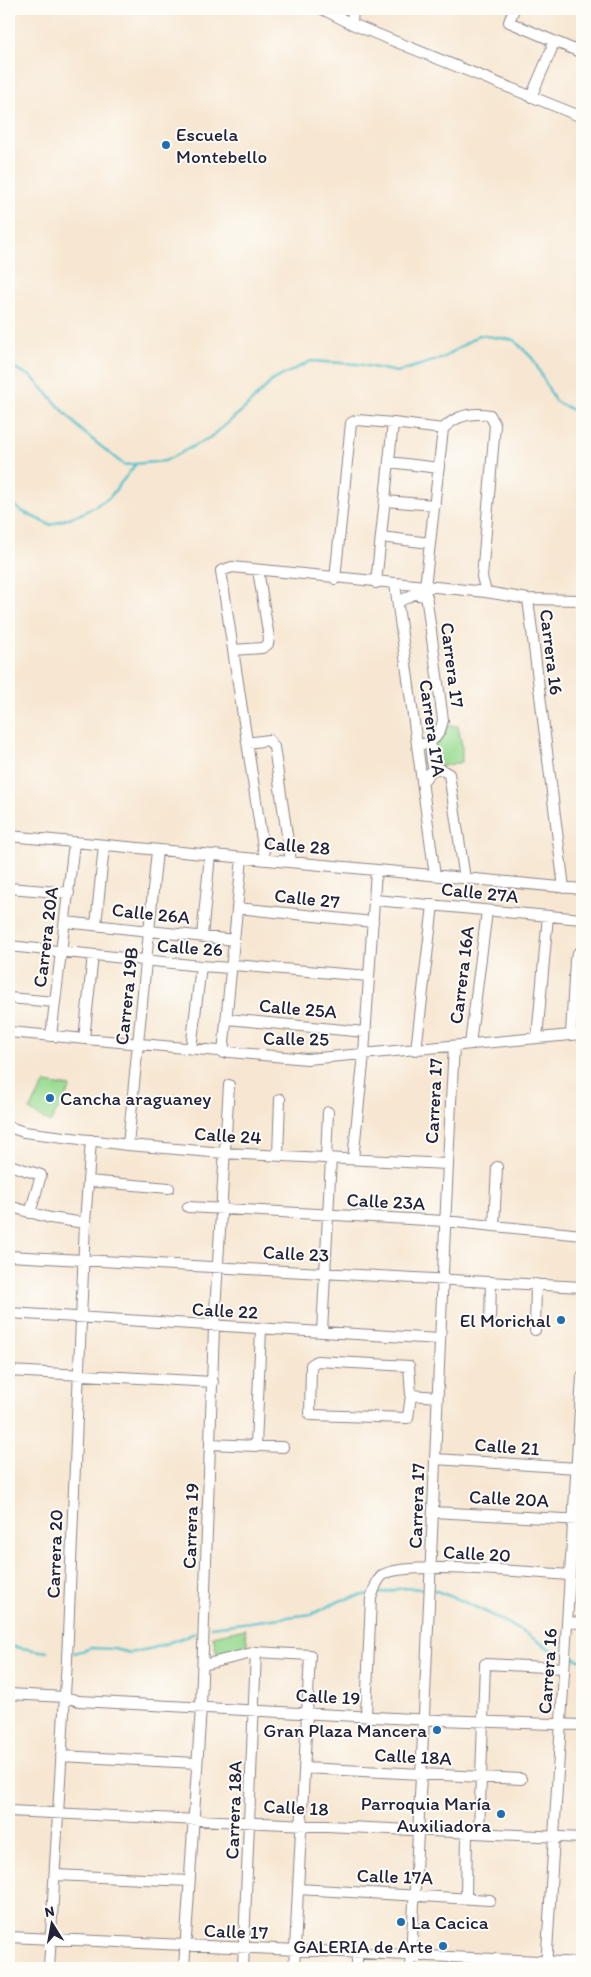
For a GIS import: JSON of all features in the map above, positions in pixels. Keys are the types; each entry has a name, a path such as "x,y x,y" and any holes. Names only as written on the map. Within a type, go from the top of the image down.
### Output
{"street":[{"path":"322,9 352,24 582,117"},
{"path":"352,24 353,9"},
{"path":"514,9 509,22 582,53"},
{"path":"531,97 552,48 550,41"},
{"path":"335,579 351,423 357,420 443,428 449,422 467,414 478,413 490,415 495,424 482,577 486,592"},
{"path":"376,583 393,423"},
{"name":"Carrera 17","path":"430,743 438,735 443,720 426,592 443,428"},
{"path":"389,462 439,468"},
{"path":"385,501 435,505"},
{"path":"381,538 430,542"},
{"path":"265,860 221,571 232,568 396,584 426,592"},
{"path":"233,650 262,648 268,644 269,638 258,570"},
{"name":"Carrera 17A","path":"396,584 435,876"},
{"path":"398,602 414,594 426,592 486,592 528,599 582,600"},
{"name":"Carrera 16","path":"528,599 564,888"},
{"path":"247,743 269,740 274,747 291,862"},
{"path":"418,745 430,743 432,762 436,768 444,771 450,780 464,878"},
{"path":"423,781 430,771 436,768"},
{"name":"Calle 28","path":"9,836 582,889"},
{"name":"Carrera 20A","path":"51,1036 74,843"},
{"path":"96,925 104,846"},
{"name":"Carrera 19B","path":"128,1145 157,850"},
{"path":"202,936 210,855"},
{"path":"223,1052 242,858"},
{"path":"353,1159 364,1054 376,870"},
{"path":"9,888 69,893"},
{"name":"Calle 27A","path":"374,900 582,919"},
{"name":"Carrera 17","path":"416,1050 432,905"},
{"name":"Calle 27","path":"238,908 373,922"},
{"name":"Carrera 16A","path":"470,1044 487,911"},
{"path":"537,1038 548,916"},
{"name":"Calle 26A","path":"65,922 234,940"},
{"name":"Calle 26","path":"9,946 201,966 230,968 233,965 369,976"},
{"path":"571,1035 578,999 575,960 580,953"},
{"path":"84,1039 93,956"},
{"path":"190,1048 201,966"},
{"path":"9,998 55,1002"},
{"name":"Calle 25A","path":"227,1019 365,1032"},
{"name":"Calle 25","path":"9,1032 307,1059 582,1034"},
{"name":"Carrera 17","path":"410,1968 422,1718 432,1569 439,1339 454,1046"},
{"name":"Carrera 19","path":"184,1968 192,1820 201,1707 214,1327 229,1085"},
{"path":"278,1155 280,1099"},
{"path":"322,1332 328,1216 328,1112"},
{"name":"Calle 24","path":"9,1127 24,1132 128,1145 224,1153 447,1164"},
{"name":"Carrera 20","path":"49,1968 61,1756 67,1700 85,1223 91,1140"},
{"path":"9,1165 41,1175 30,1213"},
{"path":"494,1226 497,1167"},
{"path":"88,1181 169,1188"},
{"path":"9,1206 30,1213 85,1223"},
{"name":"Calle 23A","path":"188,1207 445,1221 582,1235"},
{"name":"Calle 23","path":"9,1256 582,1287"},
{"path":"490,1282 490,1320"},
{"path":"535,1330 536,1284"},
{"name":"Calle 22","path":"9,1313 214,1327 439,1339"},
{"path":"256,1446 260,1329"},
{"path":"317,1361 409,1366 410,1395 408,1418 313,1416 309,1412 311,1365 317,1361"},
{"path":"9,1371 213,1382"},
{"name":"Carrera 16","path":"546,1965 570,1575 578,1520 577,1468 582,1377"},
{"path":"410,1395 437,1397"},
{"path":"210,1444 283,1448"},
{"name":"Calle 21","path":"435,1459 577,1468"},
{"name":"Calle 20A","path":"433,1512 578,1520"},
{"name":"Calle 20","path":"366,1715 371,1598 375,1585 383,1575 400,1570 432,1569 570,1575"},
{"path":"568,1622 582,1623"},
{"path":"203,1665 256,1652 310,1655 294,1968"},
{"name":"Carrera 18A","path":"243,1968 256,1652"},
{"path":"479,1833 485,1664 564,1668"},
{"name":"Calle 19","path":"9,1694 67,1700 307,1713 582,1725"},
{"name":"Calle 19","path":"9,1701 67,1700"},
{"path":"61,1756 196,1763"},
{"name":"Calle 18A","path":"304,1768 521,1779"},
{"name":"Calle 18","path":"9,1811 582,1838"},
{"path":"466,1897 467,1833"},
{"path":"55,1876 189,1881"},
{"name":"Calle 17A","path":"298,1890 415,1894 490,1900"},
{"name":"Calle 17","path":"9,1937 357,1953 496,1964 546,1965 582,1963"},
{"path":"356,1968 357,1953"}],"green space":[{"path":"448,726 458,726 462,745 462,762 439,767 435,744"},
{"name":"Cancha araguaney","path":"45,1083 71,1087 50,1123 29,1110"},
{"path":"245,1629 248,1648 217,1654 213,1636"}],"waterway":[{"path":"9,365 32,377 82,431 124,465 165,461 211,437 244,409 273,380 311,361 357,364 397,372 443,358 479,335 514,340 533,359 555,401 582,415"},
{"path":"9,501 21,511 50,525 83,513 109,498 136,464"},
{"path":"378,1594 402,1588 425,1589"},
{"path":"434,1590 499,1618 560,1656"},
{"path":"211,1627 312,1614 342,1600 368,1594"},
{"path":"74,1653 92,1648 114,1649 130,1653 153,1648 196,1633"},
{"path":"9,1646 47,1652"},
{"path":"572,1657 582,1661"}],"place":[{"name":"Escuela Montebello","path":"166,145"},
{"name":"Cancha araguaney","path":"50,1098"},
{"name":"El Morichal","path":"561,1320"},
{"name":"Gran Plaza Mancera","path":"437,1730"},
{"name":"Parroquia María Auxiliadora","path":"501,1814"},
{"name":"La Cacica","path":"401,1922"},
{"name":"GALERIA de Arte","path":"443,1946"}]}
